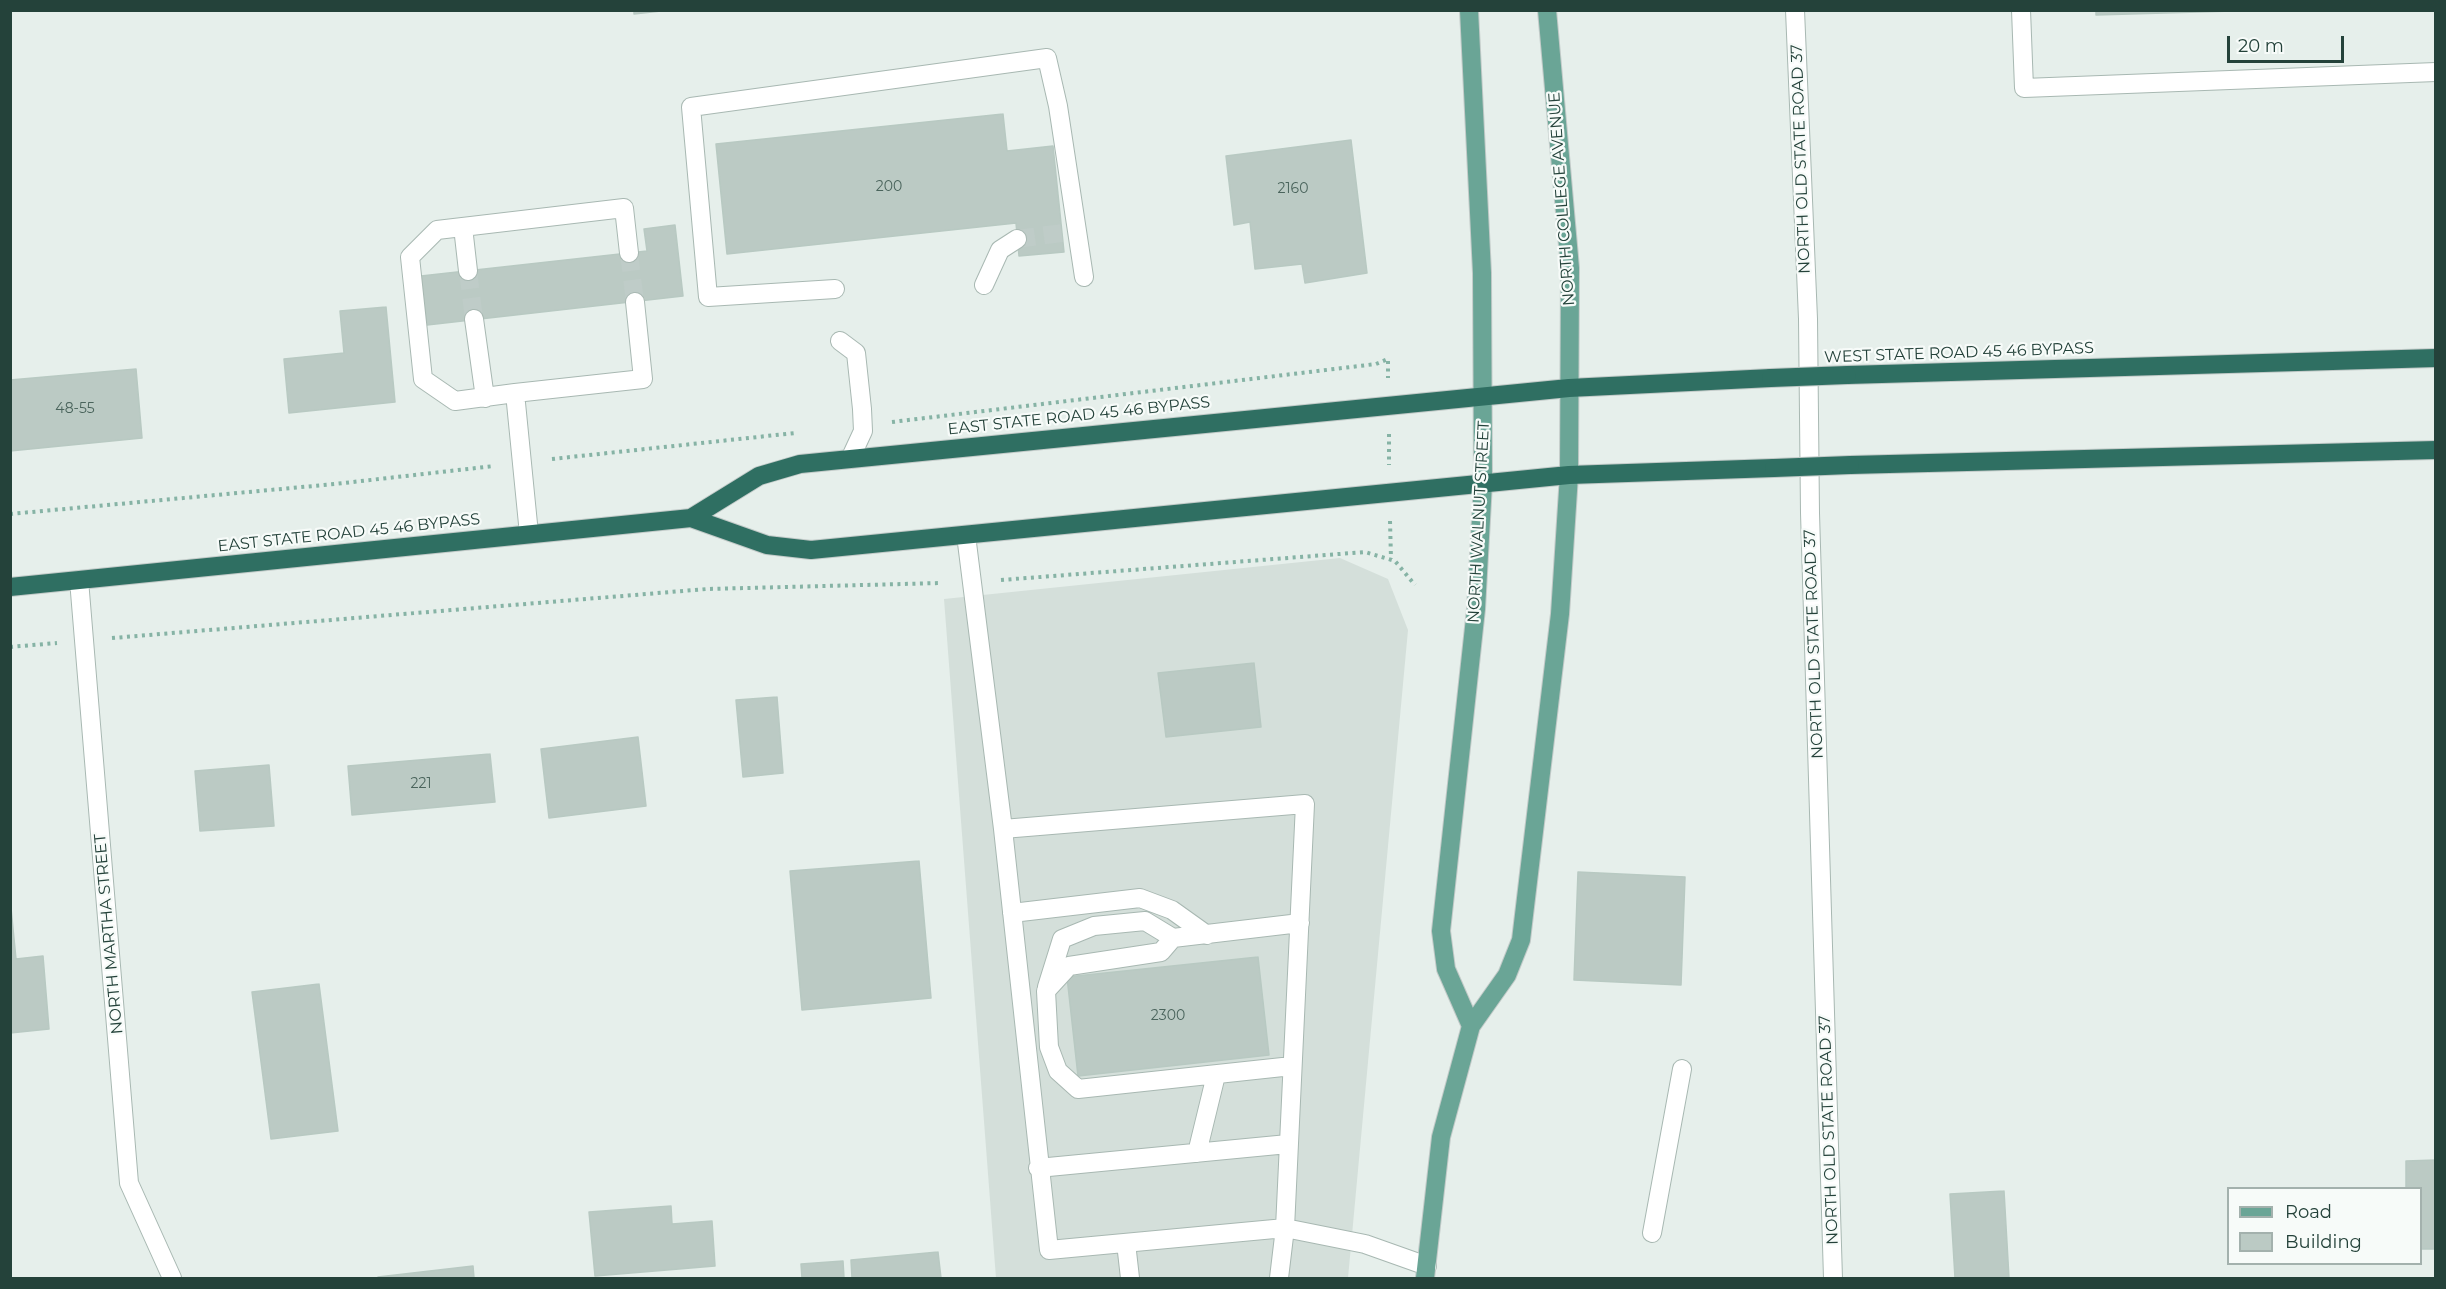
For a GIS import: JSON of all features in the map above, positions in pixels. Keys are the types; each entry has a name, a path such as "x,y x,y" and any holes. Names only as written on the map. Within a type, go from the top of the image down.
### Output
{"highway":[{"name":"WEST STATE ROAD 45 46 BYPASS","path":"1484,395 1569,388 1847,375 2436,358"},
{"name":"EAST STATE ROAD 45 46 BYPASS","path":"692,518 759,476 779,468 1484,395"},
{"name":"EAST STATE ROAD 45 46 BYPASS","path":"10,587 692,518 767,545 798,550 1569,475 1850,465 2436,450"}],"main road":[{"name":"NORTH WALNUT STREET","path":"1469,10 1482,273 1483,483 1476,609 1441,931 1446,969 1471,1026"},
{"name":"NORTH COLLEGE AVENUE","path":"1547,10 1570,268 1569,388"},
{"path":"1426,1272 1441,1137 1471,1026 1495,994 1516,959 1525,920 1560,614 1569,475 1569,388"}],"street":[{"name":"NORTH OLD STATE ROAD 37","path":"1795,10 1808,319 1811,525 1833,1278"},
{"path":"2021,10 2024,88 2436,72"},
{"path":"835,289 708,297 691,107 1047,58 1058,106 1070,232 1084,277"},
{"path":"629,253 624,208 437,230 410,257 423,379 454,401 644,379 635,302"},
{"path":"463,227 468,271"},
{"path":"984,285 1000,250 1017,239"},
{"path":"474,319 486,398"},
{"path":"840,341 856,353 862,426 859,440 850,459"},
{"path":"515,393 529,534"},
{"path":"966,535 1003,830 1038,1168 1049,1250 1285,1228 1365,1244 1426,1272"},
{"name":"NORTH MARTHA STREET","path":"79,580 129,1183 172,1278"},
{"path":"1003,830 1305,804 1285,1228 1279,1278"},
{"path":"1012,913 1140,898 1172,910 1208,935"},
{"path":"1292,1066 1078,1089 1058,1071 1049,1047 1046,992 1062,939 1094,926 1145,921 1173,938 1300,922"},
{"path":"1046,992 1070,966 1161,952 1173,938"},
{"path":"1652,1233 1682,1069"},
{"path":"1197,1153 1216,1075"},
{"path":"1038,1168 1288,1144"},
{"path":"1126,1242 1130,1278"}],"path":[{"path":"862,426 1376,364 1388,359 1391,559"},
{"path":"10,513 335,484 800,432"},
{"path":"10,647 706,589 972,582 1365,552 1391,559 1415,585"}],"shaded area":[{"path":"1340,558 1388,579 1408,630 1348,1278 996,1278 944,599"}],"building":[{"path":"634,10 670,10 634,14"},
{"path":"2096,10 2267,10 2096,15"},
{"path":"1003,114 1007,151 1053,146 1064,252 1019,256 1016,223 727,254 716,144"},
{"path":"1351,140 1367,273 1305,283 1302,264 1255,269 1250,222 1234,225 1226,156"},
{"path":"675,225 683,296 427,325 421,276 647,251 644,229"},
{"path":"386,307 395,402 289,413 284,359 344,353 340,311"},
{"path":"136,369 142,438 10,451 10,380"},
{"path":"1254,663 1261,727 1166,737 1158,673"},
{"path":"777,697 783,773 743,777 736,700"},
{"path":"638,737 646,806 549,818 541,749"},
{"path":"490,754 495,802 352,815 348,766"},
{"path":"269,765 274,826 200,831 195,771"},
{"path":"919,861 931,998 802,1010 790,871"},
{"path":"1578,872 1685,877 1681,985 1574,980"},
{"path":"10,898 16,959 43,956 49,1029 10,1033"},
{"path":"1258,957 1269,1055 1078,1076 1067,977"},
{"path":"319,984 338,1131 271,1139 252,992"},
{"path":"2436,1160 2436,1249 2422,1249 2422,1187 2406,1187 2406,1161"},
{"path":"2004,1191 2009,1278 1955,1278 1950,1194"},
{"path":"671,1206 672,1224 712,1221 715,1266 595,1276 589,1212"},
{"path":"938,1252 941,1278 852,1278 851,1260"},
{"path":"843,1261 844,1278 802,1278 801,1264"},
{"path":"473,1266 474,1278 378,1278 378,1277"}],"tunnel":[{"path":"1017,239 1062,233"},
{"path":"629,253 635,302"},
{"path":"468,271 474,319"}]}
